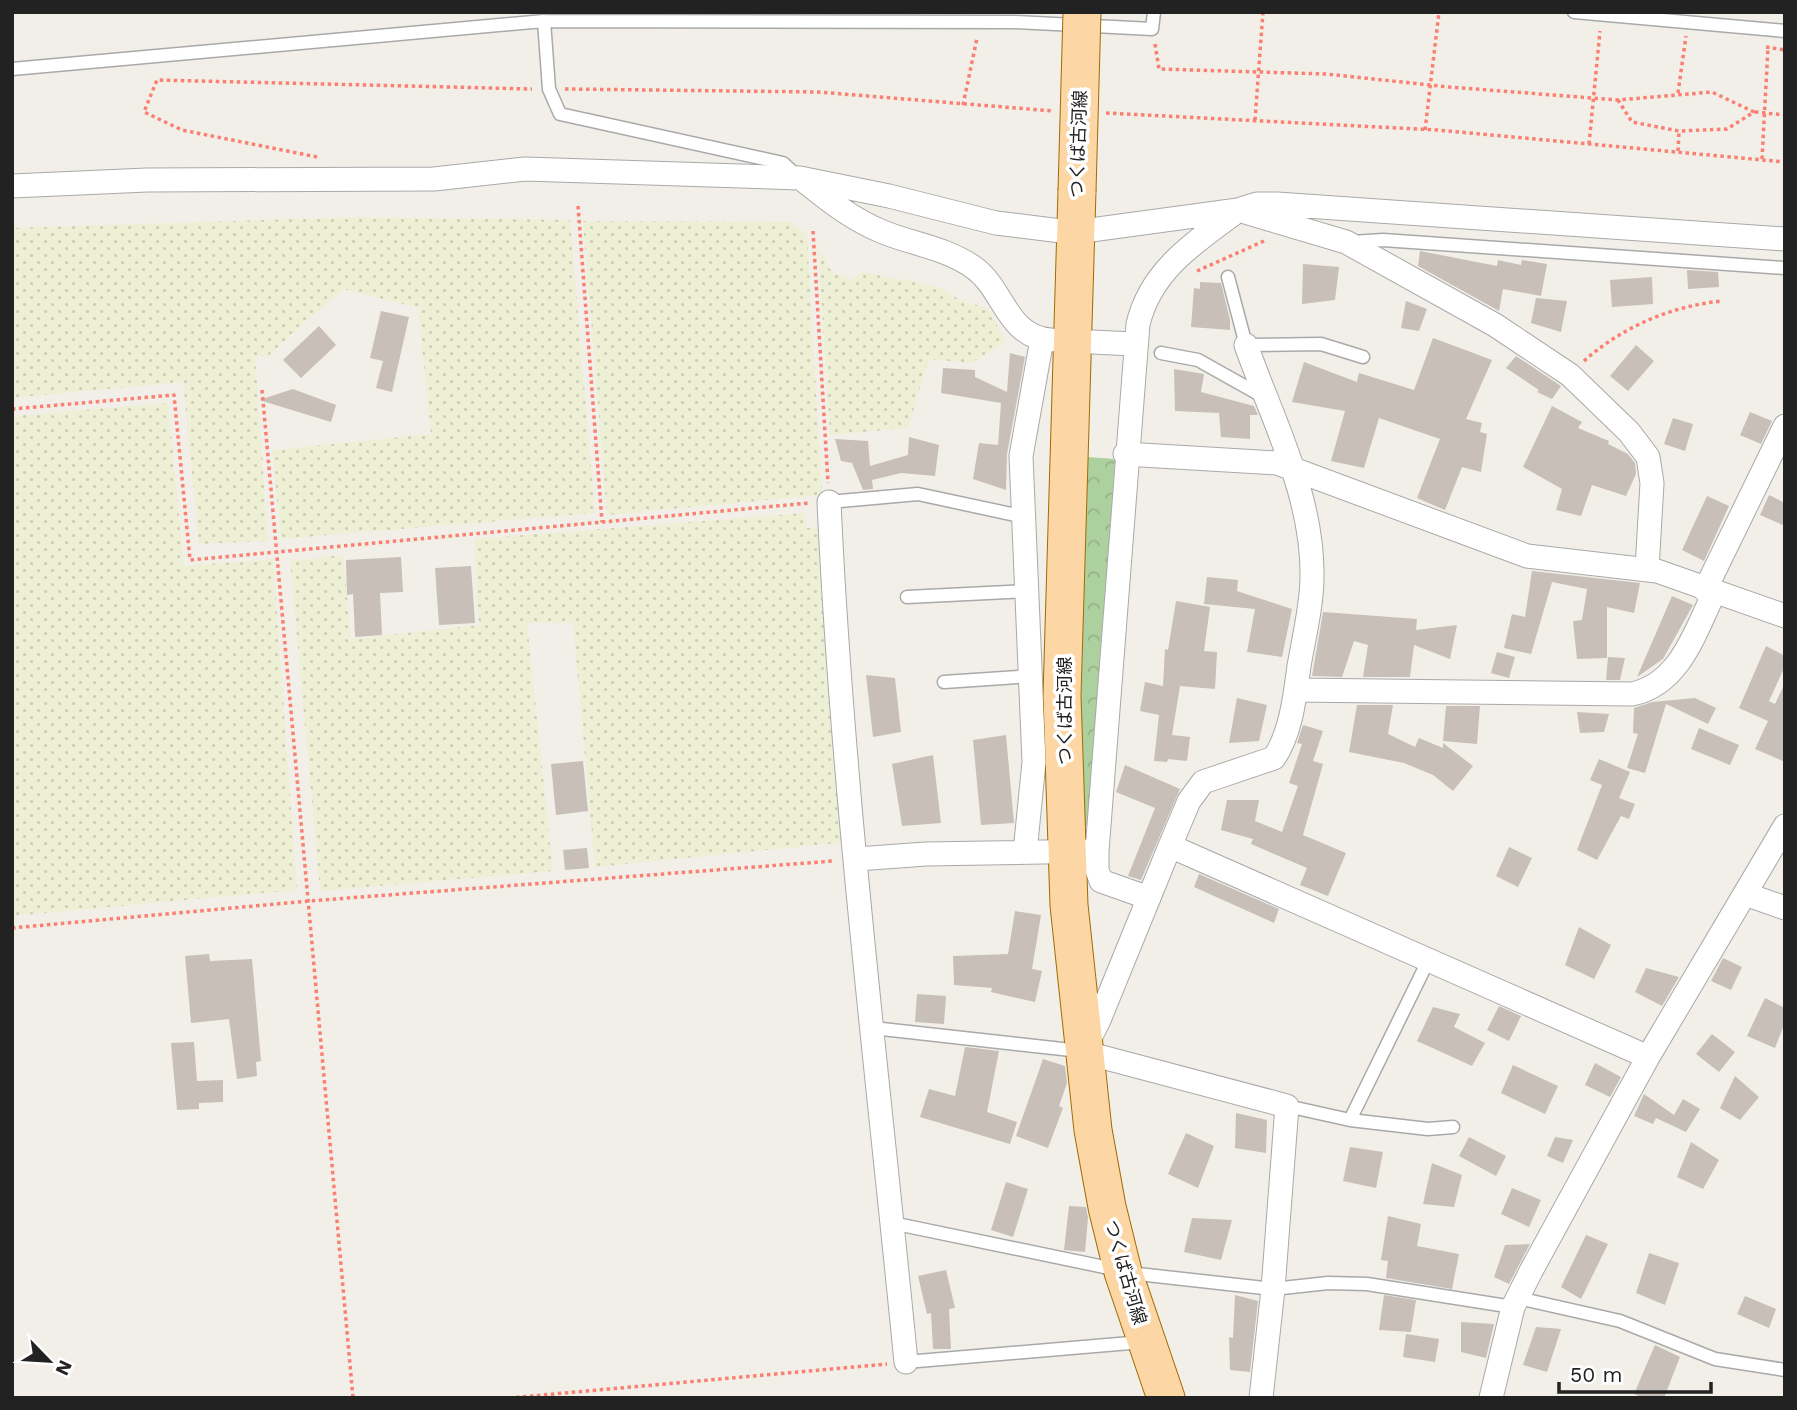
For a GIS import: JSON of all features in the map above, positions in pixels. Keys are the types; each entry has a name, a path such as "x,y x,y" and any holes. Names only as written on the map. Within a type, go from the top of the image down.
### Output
{"main road":[{"name":"つくば古河線","path":"1082,12 1062,696 1081,852 1083,1052 1093,1130 1123,1272 1167,1398"}],"street":[{"path":"12,186 147,180 433,179 525,170 800,178 868,191 996,223 1075,231 1238,210 1256,204 1349,208 1785,239"},
{"path":"800,178 853,218 880,231 957,257 975,268 988,281 1014,323 1046,340 1021,456 1034,762 1025,852"},
{"path":"1238,210 1346,242 1495,325 1570,375 1629,432 1648,457 1652,482 1647,569"},
{"path":"1081,852 1114,646 1125,454 1135,344 1142,307 1154,282 1197,241 1238,210"},
{"path":"1092,342 1135,344"},
{"path":"1246,345 1292,467 1306,522 1312,579 1296,690 1284,737 1274,758 1203,782 1189,801 1099,1020 1083,1052 1287,1106 1273,1289 1261,1398"},
{"path":"1296,690 1632,694 1656,685 1682,661 1710,591 1785,426"},
{"path":"1125,454 1276,463 1527,556 1647,569 1785,616"},
{"path":"829,502 834,599 857,859 906,1362"},
{"path":"1491,1398 1515,1303 1648,1057 1785,826"},
{"path":"1170,846 1648,1057"},
{"path":"857,859 1081,852 1097,870 1101,881 1149,898"},
{"path":"1745,894 1785,908"}],"lane":[{"path":"12,69 544,22 981,23 1152,29 1154,12"},
{"path":"1574,12 1785,31"},
{"path":"544,22 549,89 560,114 783,163 800,178"},
{"path":"1346,242 1383,240 1785,268"},
{"path":"1228,276 1246,345 1321,344 1363,357"},
{"path":"1161,353 1198,360 1264,397"},
{"path":"829,502 918,494 1025,517"},
{"path":"907,597 1028,591"},
{"path":"944,682 1031,676"},
{"path":"1350,1120 1429,959"},
{"path":"873,1028 1083,1052"},
{"path":"1287,1106 1350,1120 1428,1129 1454,1127"},
{"path":"892,1223 1123,1272 1273,1289 1328,1283 1367,1284 1515,1303 1620,1321 1715,1359 1785,1370"},
{"path":"906,1362 1146,1342"}],"path":[{"path":"1255,121 1263,12"},
{"path":"1425,130 1439,12"},
{"path":"1589,144 1601,16"},
{"path":"963,105 981,23"},
{"path":"1678,93 1688,24"},
{"path":"1152,29 1159,69 1326,74 1618,100 1712,92 1755,112 1785,115"},
{"path":"1762,159 1768,48"},
{"path":"327,159 182,130 144,112 157,80 818,92 1054,111"},
{"path":"1618,100 1632,122 1679,131 1727,129 1755,112"},
{"path":"1093,113 1425,130 1785,162"},
{"path":"1678,151 1679,131"},
{"path":"578,206 602,522"},
{"path":"12,409 174,395 190,561 829,502 813,231"},
{"path":"1570,375 1620,334 1645,320 1722,301"},
{"path":"262,390 353,1398"},
{"path":"12,928 309,901 857,859"},
{"path":"509,1398 906,1362"}],"green space":[{"path":"358,217 570,220 595,513 281,539 272,450 431,434 418,308 343,289 267,357 255,356 268,541 199,544 183,382 12,398 12,228"},
{"path":"583,221 793,222 807,236 822,495 607,515"},
{"path":"818,246 831,271 850,280 862,272 939,287 960,300 987,308 1006,342 971,363 929,359 908,428 830,435"},
{"path":"168,403 184,566 273,559 297,890 12,916 12,416"},
{"path":"1087,457 1115,459 1091,827 1083,825 1081,710"},
{"path":"804,513 807,528 819,529 847,842 595,867 573,623 527,623 553,871 320,891 290,561 343,555 351,639 479,625 474,539"}],"building":[{"path":"1420,251 1497,266 1498,260 1521,265 1522,260 1547,264 1541,296 1503,289 1499,311 1418,266"},
{"path":"1303,264 1339,267 1335,300 1302,304"},
{"path":"1687,270 1718,272 1719,287 1688,289"},
{"path":"1652,277 1653,304 1612,307 1610,280"},
{"path":"1200,282 1221,283 1230,330 1191,327 1194,288 1200,289"},
{"path":"1536,298 1567,301 1561,332 1531,323"},
{"path":"1406,301 1427,309 1419,331 1401,328"},
{"path":"381,311 409,317 392,392 376,388 383,361 370,358"},
{"path":"319,326 336,345 301,378 283,360"},
{"path":"1433,338 1492,360 1466,419 1482,423 1480,432 1487,434 1481,472 1462,467 1445,510 1417,498 1440,439 1379,418 1364,468 1331,461 1345,411 1292,402 1304,362 1357,382 1359,373 1414,390"},
{"path":"1636,345 1654,361 1628,391 1610,376"},
{"path":"1010,353 1025,357 1007,454 1006,490 973,479 979,443 998,445 1001,403 941,393 943,368 975,370 975,377 1007,392"},
{"path":"1516,356 1561,386 1552,399 1537,392 1539,390 1506,368"},
{"path":"1174,369 1204,374 1201,392 1254,406 1258,415 1250,415 1250,439 1221,437 1219,413 1175,411"},
{"path":"293,389 336,405 331,422 259,400"},
{"path":"1552,406 1582,422 1578,428 1609,441 1608,444 1628,454 1635,463 1636,474 1626,496 1592,485 1581,516 1556,510 1562,489 1523,467"},
{"path":"1750,412 1772,421 1761,444 1740,435"},
{"path":"1673,418 1693,424 1685,451 1664,444"},
{"path":"909,437 939,445 935,476 901,473 872,480 873,489 863,490 852,463 841,461 835,439 868,441 870,466 908,455"},
{"path":"1769,495 1785,503 1785,526 1760,515"},
{"path":"1707,496 1729,506 1704,561 1682,550"},
{"path":"401,557 403,592 380,593 382,635 355,637 353,594 347,595 346,560"},
{"path":"471,566 475,623 439,625 435,568"},
{"path":"1532,571 1640,583 1634,613 1607,607 1607,658 1577,659 1573,621 1582,620 1587,589 1552,582 1531,654 1504,648 1512,614 1525,617"},
{"path":"1207,577 1238,580 1237,591 1292,609 1282,657 1247,652 1255,609 1204,604"},
{"path":"1672,596 1693,605 1663,659 1637,677"},
{"path":"1176,601 1210,607 1204,651 1217,652 1215,689 1180,686 1172,735 1190,737 1187,761 1154,761 1159,715 1140,711 1145,682 1163,686 1165,649 1168,650"},
{"path":"1323,612 1417,619 1416,630 1457,625 1450,659 1414,645 1410,677 1363,677 1368,645 1354,641 1342,677 1312,676"},
{"path":"1766,646 1785,656 1785,666 1769,701 1775,704 1785,683 1785,762 1755,749 1768,721 1739,708"},
{"path":"1497,652 1515,657 1509,678 1491,673"},
{"path":"1608,657 1625,658 1620,680 1606,680"},
{"path":"866,675 895,678 901,732 873,737"},
{"path":"1237,698 1267,705 1259,741 1229,743"},
{"path":"1695,698 1716,708 1708,724 1666,704 1645,773 1627,768 1638,734 1633,733 1634,708 1652,702"},
{"path":"1357,705 1393,705 1388,734 1415,747 1419,738 1443,748 1443,743 1473,766 1453,791 1433,775 1404,763 1349,752"},
{"path":"1446,706 1480,706 1477,744 1443,741"},
{"path":"1577,712 1609,714 1604,732 1580,733"},
{"path":"1303,725 1323,731 1313,761 1323,764 1303,835 1346,853 1328,896 1300,885 1307,868 1251,844 1253,839 1221,830 1227,800 1259,800 1255,821 1282,832 1298,786 1289,783 1302,744 1297,743"},
{"path":"1699,728 1739,745 1730,765 1691,749"},
{"path":"1006,735 1014,823 981,825 973,740"},
{"path":"933,755 941,823 902,826 892,764"},
{"path":"1599,759 1630,772 1619,798 1635,804 1629,819 1621,816 1597,860 1577,850 1602,785 1590,780"},
{"path":"583,761 588,811 556,815 551,764"},
{"path":"1125,765 1180,789 1141,880 1128,876 1155,808 1116,792"},
{"path":"1509,847 1532,858 1518,887 1496,876"},
{"path":"587,848 589,868 565,870 563,850"},
{"path":"1199,874 1279,909 1274,923 1194,887"},
{"path":"1015,911 1041,915 1032,969 1042,971 1035,1002 991,992 992,988 954,985 953,956 1008,954"},
{"path":"1579,927 1611,945 1594,979 1565,965"},
{"path":"209,954 210,961 252,959 261,1061 256,1062 257,1076 237,1079 229,1019 191,1023 185,956"},
{"path":"1723,958 1742,967 1731,990 1711,981"},
{"path":"1646,968 1679,977 1662,1006 1635,992"},
{"path":"917,994 946,996 944,1024 915,1022"},
{"path":"1765,998 1785,1008 1785,1022 1775,1048 1747,1036"},
{"path":"1499,1006 1521,1016 1509,1041 1487,1030"},
{"path":"1433,1007 1460,1014 1454,1027 1485,1043 1472,1066 1417,1041"},
{"path":"1712,1034 1735,1052 1719,1072 1696,1054"},
{"path":"194,1042 197,1081 223,1080 223,1102 199,1103 199,1109 177,1110 171,1043"},
{"path":"965,1047 999,1051 987,1112 1017,1122 1010,1144 920,1117 929,1089 955,1096"},
{"path":"1043,1059 1065,1066 1067,1083 1059,1106 1063,1108 1048,1148 1016,1136"},
{"path":"1595,1063 1621,1077 1610,1097 1585,1085"},
{"path":"1513,1065 1558,1086 1545,1114 1501,1093"},
{"path":"1735,1076 1759,1097 1740,1120 1720,1108"},
{"path":"1644,1094 1674,1115 1683,1099 1700,1109 1686,1132 1656,1118 1653,1124 1634,1116"},
{"path":"1236,1113 1267,1120 1266,1153 1235,1148"},
{"path":"1186,1133 1214,1146 1198,1188 1168,1174"},
{"path":"1469,1137 1506,1156 1496,1176 1459,1156"},
{"path":"1555,1137 1573,1140 1563,1163 1547,1156"},
{"path":"1691,1142 1719,1160 1703,1189 1677,1177"},
{"path":"1350,1147 1383,1152 1376,1188 1343,1181"},
{"path":"1432,1163 1462,1175 1454,1207 1423,1204"},
{"path":"1006,1182 1028,1189 1013,1237 991,1230"},
{"path":"1512,1188 1541,1200 1529,1227 1501,1214"},
{"path":"1069,1206 1086,1207 1088,1218 1085,1252 1064,1250"},
{"path":"1388,1216 1421,1224 1417,1246 1459,1254 1452,1289 1386,1278 1388,1261 1381,1260"},
{"path":"1192,1218 1232,1220 1221,1260 1184,1252"},
{"path":"1586,1235 1608,1244 1581,1299 1561,1287"},
{"path":"1530,1244 1509,1284 1494,1277 1505,1245"},
{"path":"1649,1253 1679,1263 1665,1305 1636,1293"},
{"path":"946,1270 955,1308 949,1309 951,1349 933,1349 931,1313 927,1314 918,1276"},
{"path":"1235,1295 1258,1301 1250,1372 1230,1370 1229,1337 1233,1338"},
{"path":"1384,1295 1416,1300 1411,1332 1379,1330"},
{"path":"1745,1296 1776,1309 1769,1328 1737,1314"},
{"path":"1461,1322 1494,1324 1486,1358 1461,1352"},
{"path":"1536,1327 1561,1329 1547,1372 1523,1365"},
{"path":"1406,1334 1439,1339 1435,1362 1403,1357"},
{"path":"1655,1345 1680,1357 1664,1398 1644,1398 1634,1394"}]}
